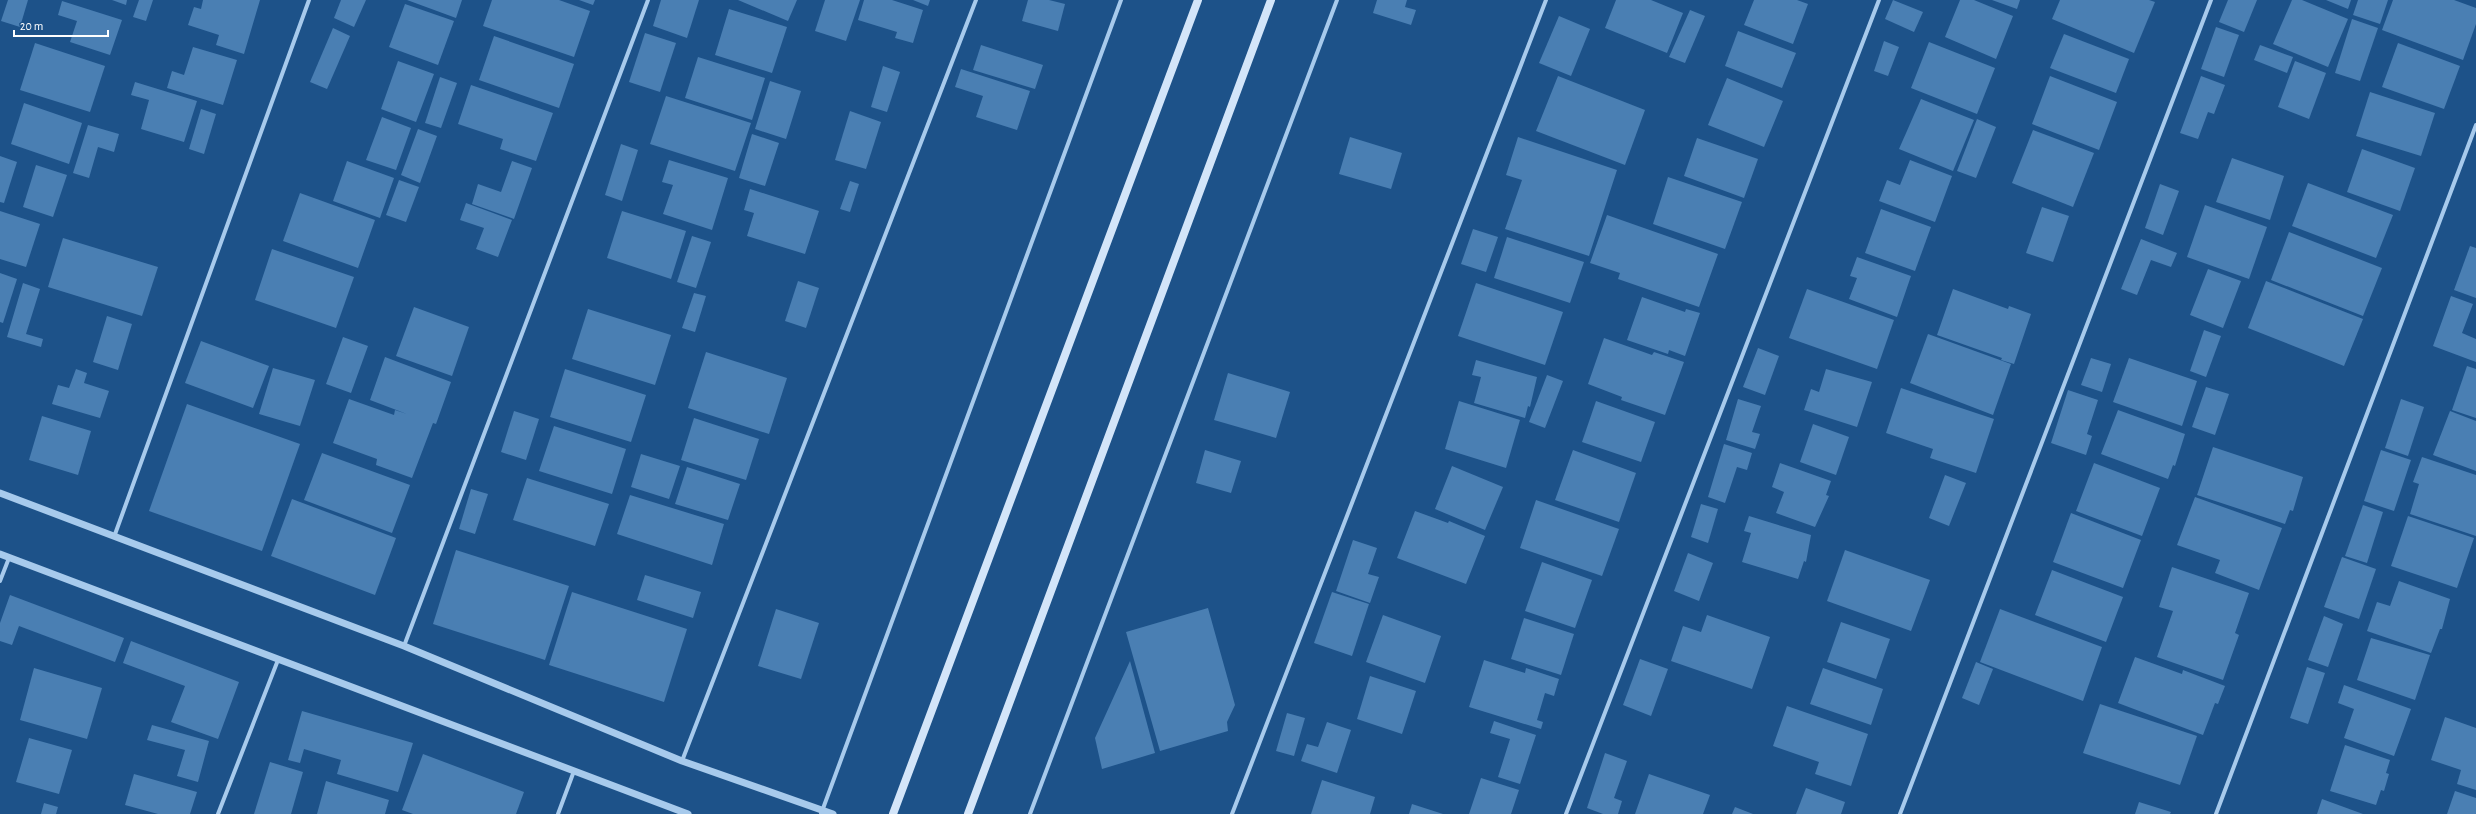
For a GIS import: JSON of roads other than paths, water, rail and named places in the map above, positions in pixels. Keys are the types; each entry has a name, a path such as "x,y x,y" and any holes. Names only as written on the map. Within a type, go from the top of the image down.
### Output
{"main road":[{"path":"893,814 1198,0"},
{"path":"968,814 1271,0"}],"street":[{"path":"114,537 309,0"},
{"path":"404,646 648,0"},
{"path":"682,761 976,0"},
{"path":"822,812 1122,0"},
{"path":"1030,814 1337,0"},
{"path":"1232,814 1546,0"},
{"path":"1566,814 1879,0"},
{"path":"1900,814 2211,0"},
{"path":"2216,814 2476,125"},
{"path":"0,493 404,646 682,761 822,812 833,814"},
{"path":"0,554 688,814"},
{"path":"0,581 9,558"},
{"path":"218,814 278,660"},
{"path":"558,814 574,771"}]}
